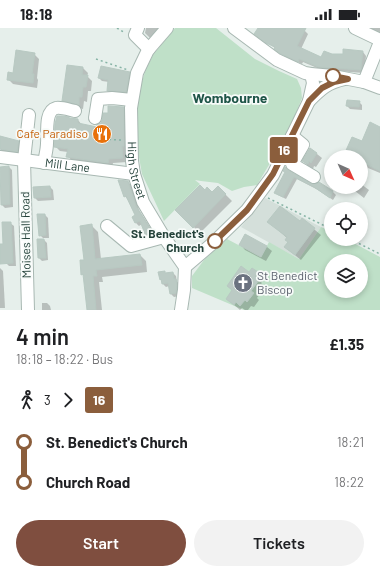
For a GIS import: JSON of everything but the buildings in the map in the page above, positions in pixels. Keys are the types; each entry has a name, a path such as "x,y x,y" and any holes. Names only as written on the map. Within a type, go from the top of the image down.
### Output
{"street":[{"path":"138,28 135,36 149,49"},
{"name":"High Street","path":"167,28 149,49 137,73 131,108 132,160 134,174 143,202 165,239 185,266"},
{"path":"234,28 277,60 305,72 364,82 380,88"},
{"path":"355,28 380,41 364,82"},
{"path":"181,310 185,266 213,243 247,210 273,174 309,101 313,83 311,74"},
{"path":"309,101 322,88 334,82 348,79"},
{"path":"95,118 98,100 112,98 132,100"},
{"path":"44,162 47,143 48,118 52,110 57,108 75,110"},
{"name":"Moises Hall Road","path":"28,310 24,160 29,115"},
{"path":"292,136 303,145 292,164 314,176"},
{"name":"Mill Lane","path":"0,157 134,174"},
{"path":"107,226 131,246 165,239 182,252 195,252 213,243"}],"path":[{"path":"96,59 137,73"},
{"path":"94,139 132,140"},
{"path":"259,193 324,226"},
{"path":"364,246 380,254"}],"shaded area":[{"path":"265,198 321,227 299,259 241,227"}],"green space":[{"path":"175,28 216,28 255,59 297,79 301,88 302,98 288,133 257,185 232,191 218,183 195,180 200,184 164,221 142,174 135,135 138,94 145,72 153,55"},
{"path":"321,227 324,228 324,246 359,246 380,257 380,310 244,310 192,288 192,276 204,260 227,239 261,257 269,242 299,259"}],"bus line":[{"name":"16","path":"215,241 247,210 273,174 309,101 322,88 334,82 348,79 333,76"}],"place":[{"name":"Cafe Paradiso","path":"102,134"},
{"name":"St. Benedict's Church","path":"215,241"},
{"name":"St Benedict Biscop","path":"243,283"}],"district":[{"name":"Wombourne","path":"230,98"}]}
